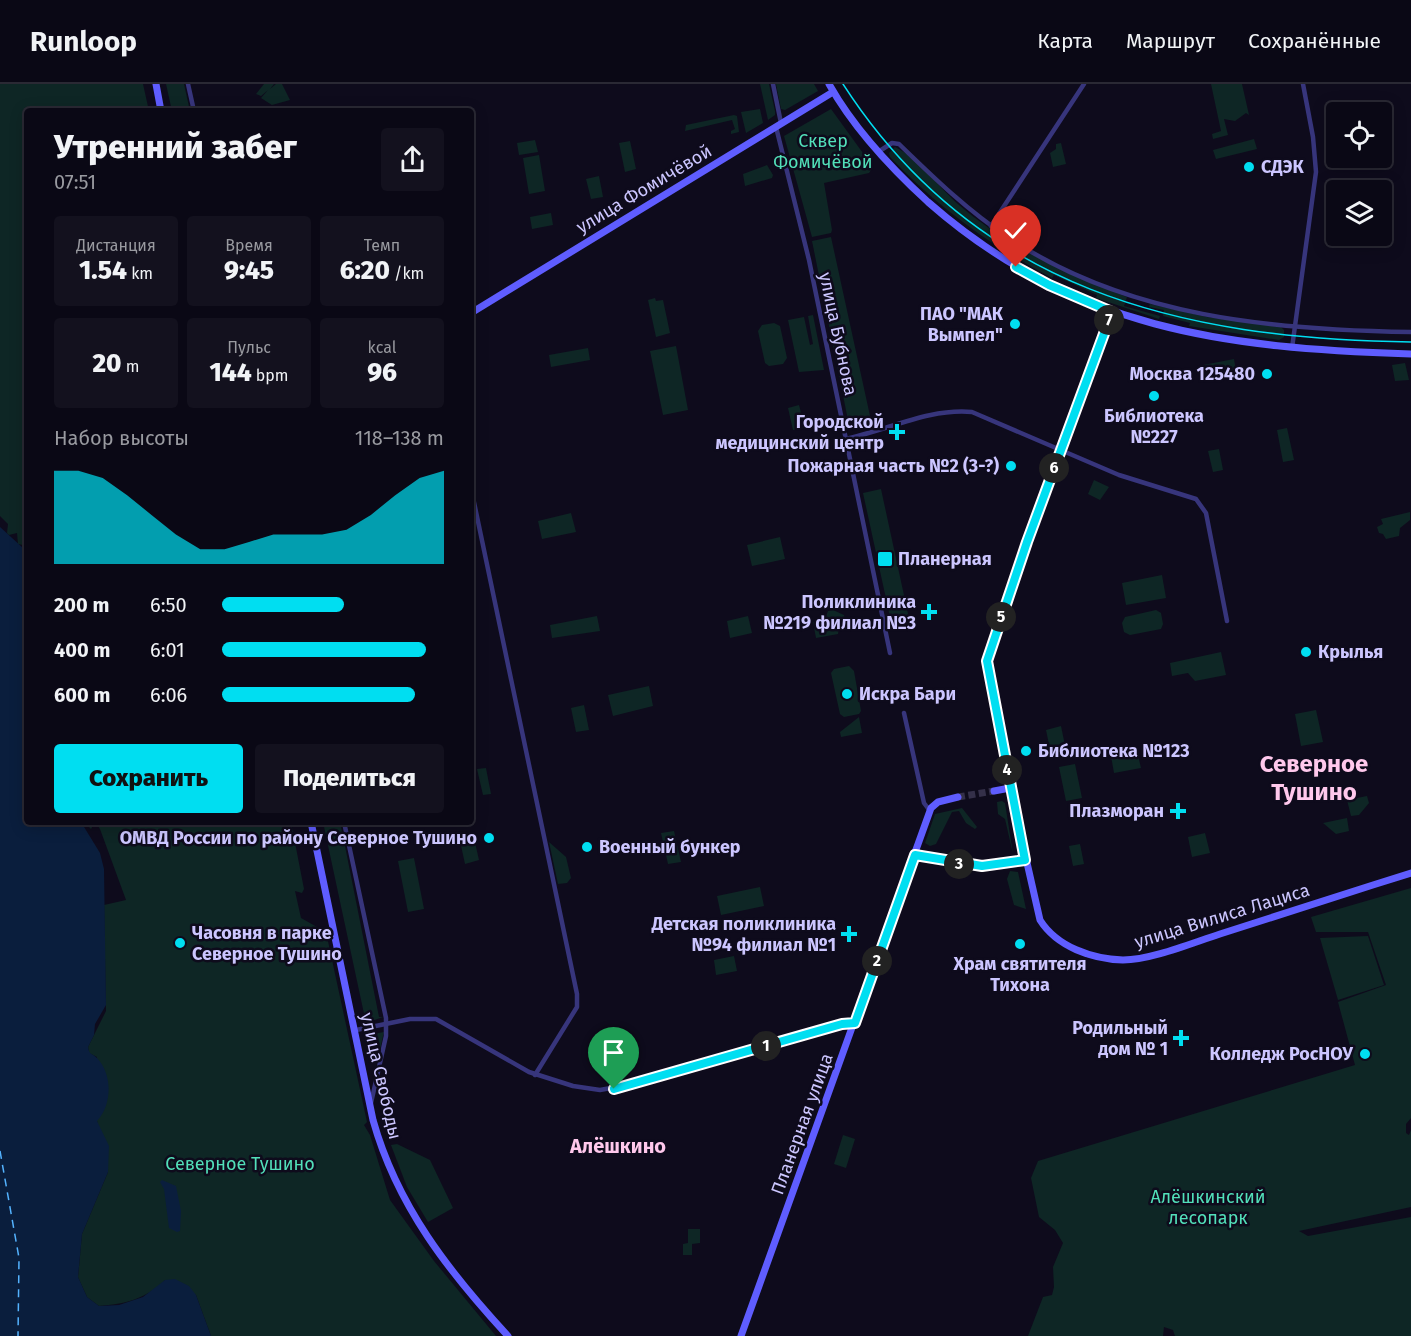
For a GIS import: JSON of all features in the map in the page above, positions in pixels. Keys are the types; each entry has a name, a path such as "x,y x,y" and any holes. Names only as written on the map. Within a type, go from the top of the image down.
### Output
{"main road":[{"path":"156,84 160,108"},
{"path":"829,84 878,152 917,191 987,249 1049,285 1112,312 1194,334 1292,348 1411,354"},
{"name":"улица Фомичёвой","path":"474,311 833,92"},
{"path":"915,855 982,866 1025,860 987,661 1060,450 1112,312"},
{"path":"994,791 1010,788"},
{"path":"930,811 938,802 958,797"},
{"name":"Планерная улица","path":"741,1336 930,811"},
{"name":"улица Свободы","path":"312,825 370,1105 381,1146 406,1205 449,1269 508,1336"},
{"name":"улица Вилиса Лациса","path":"1025,860 1037,914 1045,928 1059,940 1078,951 1121,960 1200,940 1411,873"}],"street":[{"path":"188,84 193,108"},
{"name":"улица Бубнова","path":"773,84 779,125 890,653"},
{"path":"991,226 1084,84"},
{"path":"1292,348 1293,327 1316,172 1313,137 1303,84"},
{"path":"878,152 892,143 899,144 956,200 991,226 1059,266 1129,295 1228,318 1293,327 1411,332"},
{"path":"845,439 916,420 954,412 972,412 1119,475 1200,502 1206,513 1227,621"},
{"path":"474,502 577,994 577,1007 535,1075"},
{"path":"904,713 924,803 930,811"},
{"path":"345,825 387,1030 370,1105"},
{"path":"356,1030 386,1023 427,1018 441,1020 535,1075 573,1086 608,1090 842,1024 855,1023"}],"green space":[{"path":"0,84 143,84 148,108 24,108 24,545 18,544 17,533 9,535 7,533 8,524 0,516"},
{"path":"166,84 184,84 189,108 171,108"},
{"path":"264,84 274,84 270,89 276,84 282,84 290,100 272,105 261,98 268,90 261,96 256,94"},
{"path":"760,84 769,84 775,111 775,115 768,120"},
{"path":"776,84 814,84 818,91 785,110 781,109"},
{"path":"1211,84 1242,84 1249,115 1246,113 1235,121 1224,119 1228,135 1213,139 1212,134 1221,131"},
{"path":"760,109 763,123 746,133 741,112"},
{"name":"Сквер Фомичёвой","path":"831,109 873,167 869,173 824,183 832,230 831,233 812,237 784,136"},
{"path":"737,116 739,132 731,134 731,131 735,129 732,120 685,131 686,125"},
{"path":"1254,139 1257,149 1216,159 1213,150"},
{"path":"535,140 538,152 519,155 517,143"},
{"path":"630,141 636,169 625,172 619,143"},
{"path":"1061,143 1066,164 1053,167 1050,153 1056,149 1056,144"},
{"path":"895,147 921,166 959,205 998,234 1061,269 1127,297 1124,306 1160,316 1159,319 1096,298 1097,295 1054,275 1052,278 986,239 946,209 890,157 889,153"},
{"path":"539,155 545,191 529,194 523,158"},
{"path":"767,165 773,175 772,178 745,186 743,174"},
{"path":"599,176 603,197 591,199 586,179"},
{"path":"551,213 553,225 532,229 530,217"},
{"path":"831,237 872,425 850,430 812,241"},
{"path":"655,298 656,301 663,300 670,333 656,337 648,300"},
{"path":"1150,304 1207,317 1281,327 1284,330 1284,337 1279,340 1189,326 1190,323 1163,316 1164,310 1149,307"},
{"path":"813,315 824,370 799,372 788,320 804,317 810,345 813,344 808,316"},
{"path":"774,323 780,326 787,358 783,364 769,366 765,363 758,331 762,325"},
{"path":"676,346 688,410 663,415 650,351"},
{"path":"588,348 590,360 551,367 549,355"},
{"path":"1234,359 1236,371 1205,377 1203,365"},
{"path":"1405,363 1409,380 1395,381 1392,365"},
{"path":"799,405 805,428 793,430 788,408"},
{"path":"1287,428 1294,460 1283,462 1277,430"},
{"path":"1219,449 1223,470 1213,472 1208,451"},
{"path":"1094,480 1109,487 1100,500 1088,494"},
{"path":"881,489 910,623 892,626 863,493"},
{"path":"1410,512 1410,520 1400,528 1399,536 1386,539 1383,534 1379,533 1377,527 1383,524 1381,519"},
{"path":"571,513 576,532 542,539 538,521"},
{"path":"780,537 785,559 752,566 747,545"},
{"path":"1162,575 1166,598 1126,605 1122,583"},
{"path":"833,610 844,615 846,626 839,627 838,634 816,638 813,622 825,619 828,611"},
{"path":"1156,610 1161,613 1163,624 1161,629 1130,635 1124,632 1122,623 1125,617"},
{"path":"597,616 600,631 552,638 550,625"},
{"path":"748,616 752,633 730,638 727,621"},
{"path":"1221,652 1226,675 1195,681 1188,673 1172,676 1170,663"},
{"name":"Искра Бари","path":"849,666 854,671 861,711 859,714 844,717 840,714 831,673 834,669"},
{"path":"649,686 653,706 613,716 608,695"},
{"path":"584,705 589,730 576,732 571,708"},
{"path":"1316,710 1323,742 1301,746 1295,714"},
{"path":"859,717 862,733 841,737 840,732"},
{"path":"1061,726 1067,755 1052,759 1046,730"},
{"path":"1137,751 1141,768 1114,773 1111,756"},
{"path":"1075,764 1082,798 1066,801 1059,767"},
{"path":"486,768 491,794 483,795 477,769"},
{"path":"1367,796 1369,803 1359,815 1351,816 1347,800"},
{"path":"997,802 1005,803 1013,854 1005,819 998,814"},
{"path":"962,808 977,827 975,829 966,823 959,811 952,812 936,844 930,846 925,843 935,814"},
{"path":"1347,818 1349,831 1336,834 1323,823"},
{"name":"Северное Тушино","path":"97,825 292,825 304,889 302,893 295,891 301,918 326,932 367,1122 364,1125 370,1135 390,1200 434,1261 496,1336 211,1336 196,1295 165,1280 143,1296 118,1304 99,1306 87,1297 78,1277 82,1234 108,1172 97,1121 97,1057 89,1053 88,1047 106,1011 104,905 126,900"},
{"path":"324,825 341,825 342,832 338,834 341,846 345,846 379,1017 383,1017 366,1023"},
{"path":"674,831 681,862 668,864 661,833"},
{"path":"1205,833 1210,853 1192,857 1188,837"},
{"path":"474,838 479,860 465,864 460,841"},
{"path":"549,842 566,857 571,878 567,883 558,884"},
{"path":"1080,844 1084,864 1073,866 1069,846"},
{"path":"414,858 424,909 408,912 398,861"},
{"path":"1010,871 1018,872 1026,909 1014,905 1007,879"},
{"path":"760,887 764,906 721,915 717,896"},
{"name":"Алёшкинский лесопарк","path":"1411,888 1411,1118 1406,1124 1406,1133 1409,1135 1411,1130 1411,1207 1299,1231 1308,1236 1411,1217 1411,1336 1175,1336 1173,1330 1164,1327 1163,1336 1028,1336 1043,1297 1052,1295 1053,1267 1063,1243 1055,1230 1039,1217 1031,1178 1038,1161 1355,1065 1338,1002 1386,985 1368,932 1316,932 1311,917"},
{"path":"1368,936 1384,985 1338,1000 1320,938"},
{"path":"734,956 737,971 716,975 714,960"},
{"path":"384,1032 377,1062 371,1063 367,1035"},
{"path":"843,1135 855,1139 846,1168 834,1164"},
{"path":"397,1144 430,1160 453,1208 428,1222 407,1187 391,1145"},
{"path":"688,1229 700,1229 700,1243 692,1244 692,1255 683,1255 683,1244 688,1243"}],"water":[{"path":"0,527 24,550 24,825 83,825 100,853 104,869 106,1005 95,1024 94,1035 88,1047 90,1053 102,1065 108,1081 106,1107 97,1121 109,1146 108,1172 82,1234 78,1277 87,1297 99,1306 119,1305 143,1297 165,1280 175,1279 189,1286 196,1295 211,1336 0,1336"},
{"path":"162,1180 176,1186 181,1211 180,1231 177,1232 169,1228 164,1189 160,1182"}],"ferry route":[{"path":"0,1151 19,1258 18,1336"}],"tunnel":[{"path":"958,797 994,791"}],"tram line":[{"path":"843,84 896,154 955,211 1020,255 1090,289 1165,313 1244,329 1326,339 1411,342"}],"place":[{"name":"СДЭК","path":"1249,167"},
{"name":"ПАО \"МАК Вымпел\"","path":"1015,324"},
{"name":"Москва 125480","path":"1267,374"},
{"name":"Библиотека №227","path":"1154,396"},
{"name":"Городской медицинский центр","path":"897,432"},
{"name":"Пожарная часть №2 (3-?)","path":"1011,466"},
{"name":"Планерная","path":"885,559"},
{"name":"Поликлиника №219 филиал №3","path":"929,612"},
{"name":"Крылья","path":"1306,652"},
{"name":"Искра Бари","path":"847,694"},
{"name":"Библиотека №123","path":"1026,751"},
{"name":"Плазморан","path":"1178,811"},
{"name":"ОМВД России по району Северное Тушино","path":"489,838"},
{"name":"Военный бункер","path":"587,847"},
{"name":"Детская поликлиника №94 филиал №1","path":"849,934"},
{"name":"Часовня в парке Северное Тушино","path":"180,943"},
{"name":"Храм святителя Тихона","path":"1020,944"},
{"name":"Родильный дом № 1","path":"1181,1038"},
{"name":"Колледж РосНОУ","path":"1365,1054"}],"district":[{"name":"Северное Тушино","path":"1314,778"},
{"name":"Алёшкино","path":"618,1146"}],"route":[{"path":"614,1089 842,1024 855,1023 915,855 952,863 982,866 1025,860 987,673 987,661 1062,444 1112,312 1049,285 1016,267"}]}
